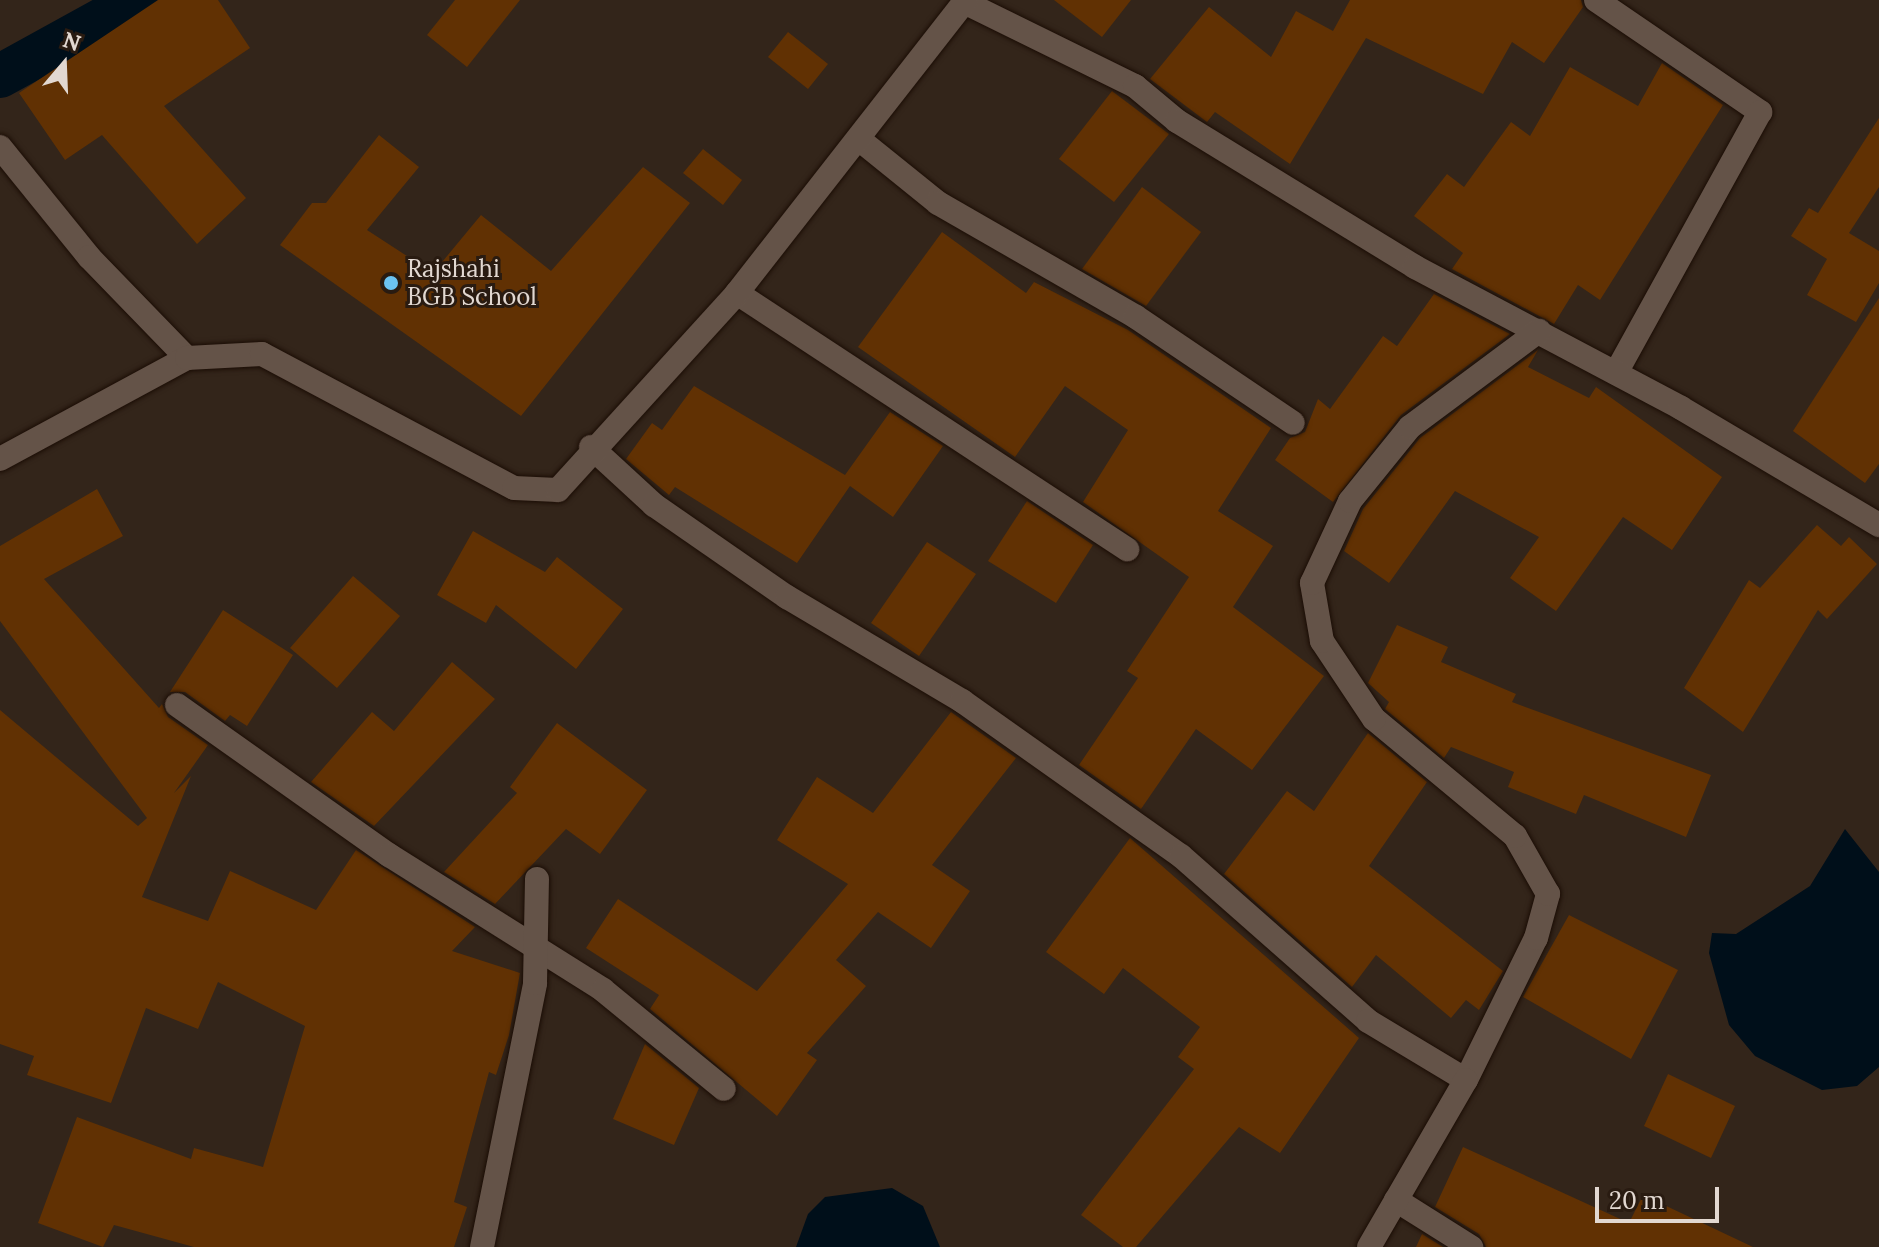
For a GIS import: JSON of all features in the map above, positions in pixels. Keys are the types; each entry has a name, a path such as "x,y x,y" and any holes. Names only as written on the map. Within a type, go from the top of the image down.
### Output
{"street":[{"path":"1596,0 1760,112 1616,373"},
{"path":"0,459 187,358 262,354 514,488 558,490 591,447 737,293 860,140 965,1 1135,86 1177,121 1402,259 1616,373 1879,525"},
{"path":"860,140 938,203 1136,317 1293,423"},
{"path":"0,147 89,257 187,358"},
{"path":"737,293 1127,549"},
{"path":"1369,1247 1466,1080 1536,938 1548,894 1515,836 1374,719 1322,641 1312,583 1350,501 1410,427 1539,331"},
{"path":"591,447 654,505 787,597 962,701 1181,856 1368,1021 1466,1080"},
{"path":"177,705 536,949 603,990 724,1089"},
{"path":"482,1247 536,949 537,879"},
{"path":"1396,1200 1471,1247"}],"water":[{"path":"1845,829 1879,872 1879,1067 1857,1086 1822,1090 1755,1056 1729,1025 1709,953 1712,933 1736,934 1810,886"},
{"path":"892,1188 923,1206 940,1247 796,1247 808,1214 825,1197"}],"building":[{"path":"158,0 218,0 250,48 164,106 246,198 197,244 102,135 65,160 19,93"},
{"path":"455,0 520,0 467,67 427,35"},
{"path":"1054,0 1131,0 1102,37"},
{"path":"1350,0 1581,0 1583,7 1544,63 1512,42 1483,94 1366,38 1290,164 1215,112 1207,122 1150,79 1209,7 1271,57 1296,11 1333,31"},
{"path":"788,32 828,64 808,89 768,57"},
{"path":"1662,63 1723,105 1600,300 1578,285 1554,324 1452,269 1463,253 1414,216 1447,174 1464,187 1511,122 1530,136 1570,67 1638,106"},
{"path":"1112,91 1169,134 1114,202 1059,159"},
{"path":"1879,118 1879,187 1849,233 1879,251 1879,283 1856,322 1807,295 1827,259 1791,236 1809,208 1818,213"},
{"name":"Rajshahi BGB School","path":"379,135 419,167 367,230 433,273 481,215 551,271 643,167 690,203 521,416 280,245 312,203 326,203"},
{"path":"703,149 742,180 723,205 683,173"},
{"path":"1142,187 1201,232 1146,306 1082,269"},
{"path":"942,232 1026,293 1034,282 1128,330 1271,428 1218,511 1273,546 1233,607 1324,676 1252,770 1196,729 1141,809 1079,765 1138,678 1127,671 1189,577 1083,502 1128,430 1065,386 1015,457 858,347"},
{"path":"1434,294 1510,334 1401,415 1333,502 1275,460 1290,438 1305,432 1318,399 1330,409 1383,336 1397,346"},
{"path":"1879,298 1879,464 1865,483 1793,431"},
{"path":"1538,350 1528,367 1589,398 1596,387 1722,477 1672,550 1623,517 1556,611 1510,578 1539,537 1455,491 1389,583 1344,551 1363,509 1420,438"},
{"path":"694,386 845,475 890,412 943,446 893,517 850,486 797,563 675,487 669,495 626,459 652,423 662,430"},
{"path":"97,489 123,536 44,579 159,708 162,704 168,717 208,745 174,793 191,776 142,897 208,921 230,871 316,910 356,850 475,927 452,951 520,973 509,1035 496,1075 489,1072 454,1202 467,1207 454,1247 194,1247 114,1225 103,1247 38,1223 77,1117 191,1159 194,1148 263,1167 305,1026 218,982 198,1029 146,1008 111,1103 27,1075 34,1056 0,1044 0,710 138,826 147,818 0,621 0,546"},
{"path":"1027,501 1093,545 1056,603 988,561"},
{"path":"1817,525 1841,546 1849,537 1877,564 1827,619 1818,610 1743,732 1684,688 1749,580 1760,588"},
{"path":"473,531 545,572 557,557 623,609 576,669 496,605 486,623 437,595"},
{"path":"927,542 976,574 919,656 871,623"},
{"path":"353,576 400,616 337,688 290,648"},
{"path":"223,610 293,655 247,726 230,715 225,721 185,692 170,692"},
{"path":"1397,625 1448,647 1441,662 1516,694 1512,702 1711,775 1686,837 1584,795 1576,814 1508,787 1514,772 1451,747 1444,758 1385,709 1389,702 1368,683"},
{"path":"452,662 495,699 374,826 311,782 372,712 394,731"},
{"path":"951,712 1016,758 932,865 970,891 931,948 878,912 836,960 866,986 807,1053 817,1060 777,1116 650,1009 659,995 586,948 618,899 757,991 848,884 777,840 817,777 873,813"},
{"path":"557,723 647,790 600,854 566,829 495,904 444,872 517,793 510,787"},
{"path":"1368,733 1427,782 1369,866 1503,971 1479,1010 1466,1000 1451,1018 1376,955 1352,987 1224,874 1287,791 1314,811"},
{"path":"1130,838 1359,1038 1280,1153 1239,1127 1136,1247 1123,1247 1081,1215 1194,1069 1178,1057 1200,1027 1123,968 1104,994 1046,952"},
{"path":"1569,915 1678,970 1631,1059 1523,997"},
{"path":"645,1044 699,1088 674,1145 613,1119"},
{"path":"1668,1074 1735,1106 1711,1158 1644,1126"},
{"path":"1463,1147 1629,1223 1643,1195 1753,1247 1486,1247 1479,1234 1435,1207"},
{"path":"1422,1234 1443,1247 1416,1247"}],"waterway":[{"path":"0,76 138,0"}],"place":[{"name":"Rajshahi BGB School","path":"391,283"}]}
